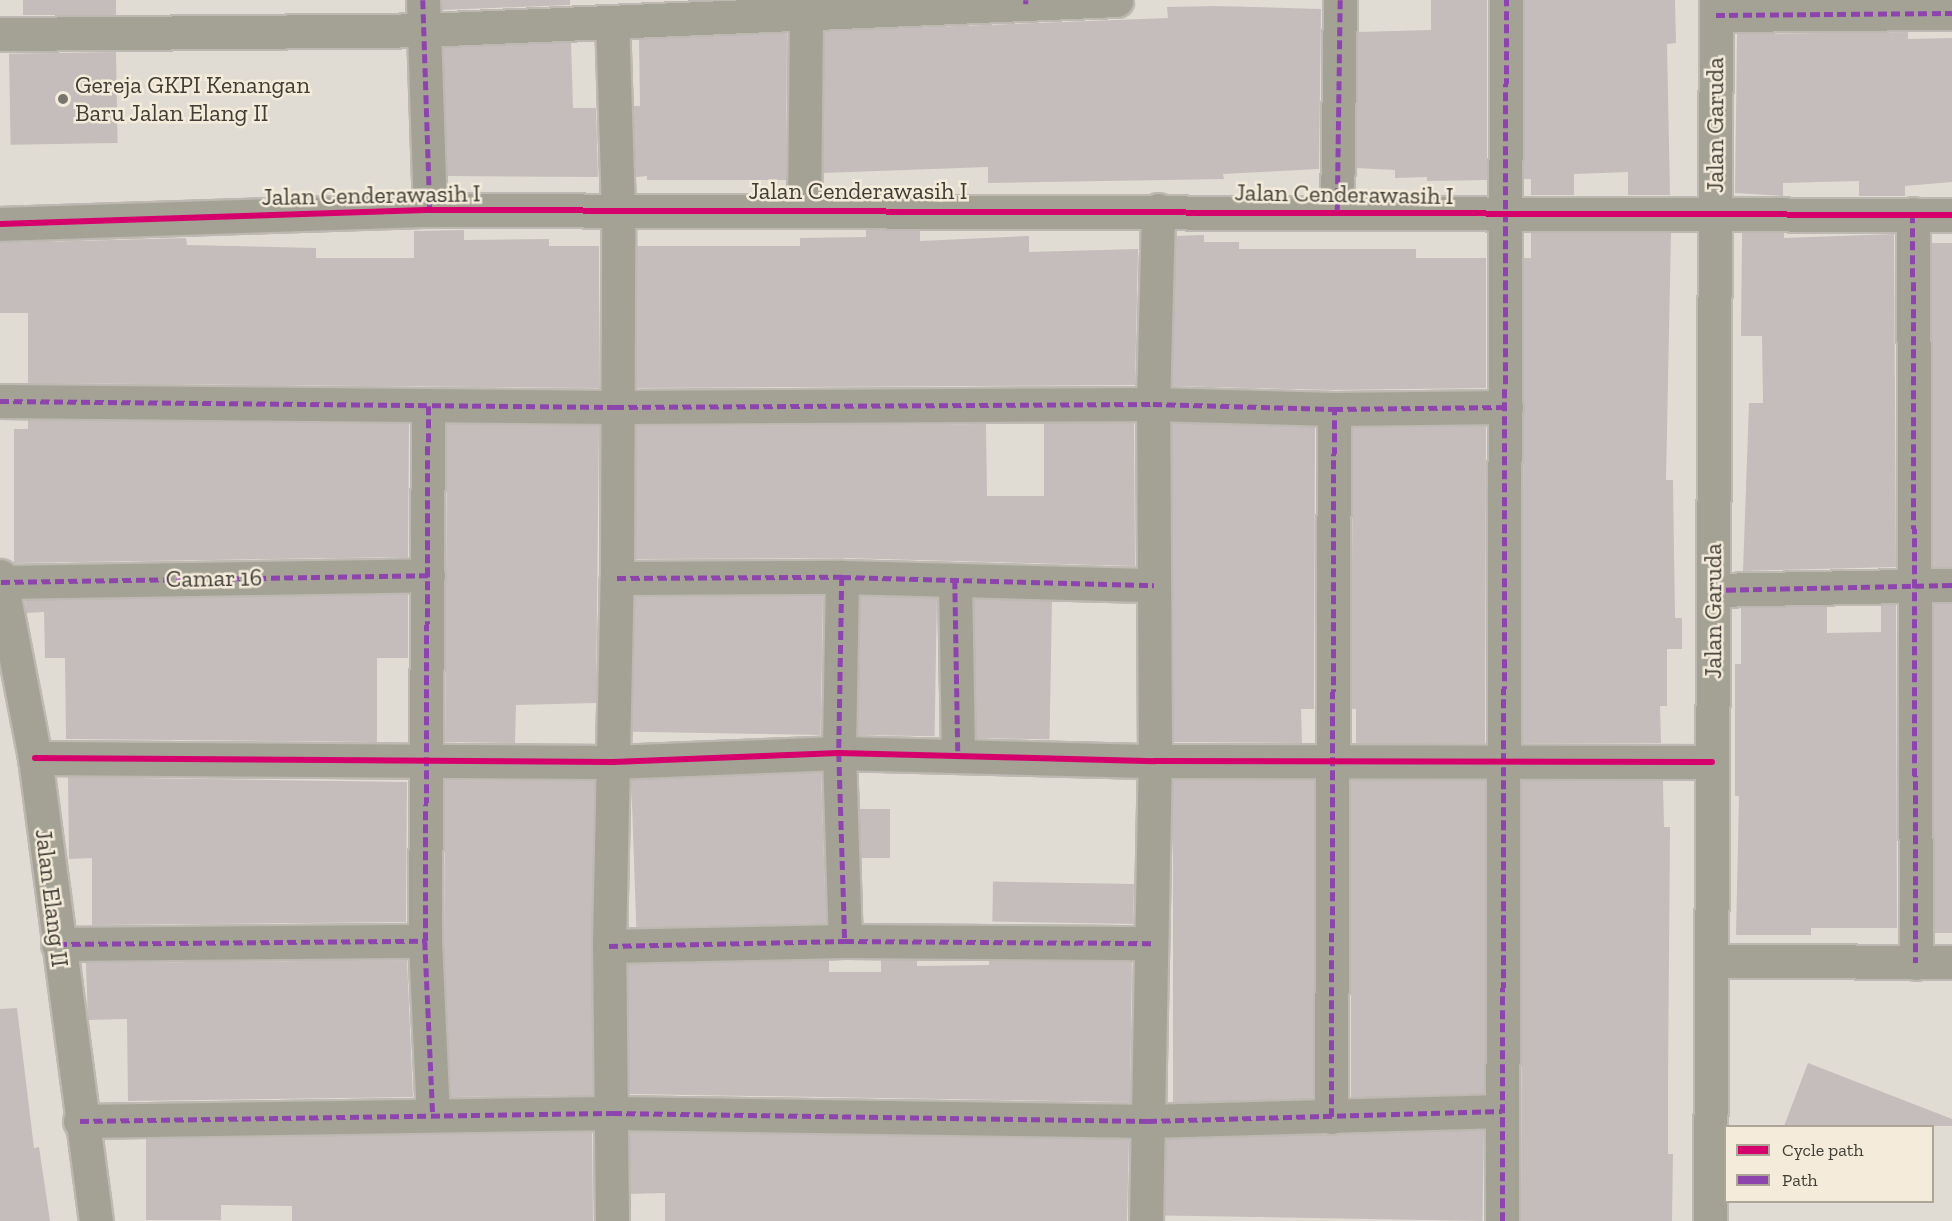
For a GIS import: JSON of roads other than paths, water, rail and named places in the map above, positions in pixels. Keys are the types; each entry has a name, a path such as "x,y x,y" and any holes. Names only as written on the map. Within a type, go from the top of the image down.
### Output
{"street":[{"path":"0,34 423,15 612,23 1026,2 1116,0"},
{"path":"1337,211 1340,0"},
{"path":"1502,1221 1506,0"},
{"path":"1716,7 1952,13"},
{"name":"Jalan Garuda","path":"1710,1221 1716,7"},
{"path":"804,209 806,14"},
{"path":"423,15 430,210"},
{"path":"612,23 618,209 615,407 617,578 609,946 613,1113 612,1221"},
{"name":"Jalan Cenderawasih I","path":"0,224 430,210 618,209 1337,211 1506,216 1715,212 1952,215"},
{"path":"1146,1221 1155,762 1153,404 1158,210"},
{"path":"1913,214 1916,963"},
{"path":"0,402 615,407 1153,404 1334,409 1506,407"},
{"path":"428,405 424,941 433,1114"},
{"path":"1331,1117 1334,409"},
{"name":"Camar 16","path":"0,579 428,575"},
{"path":"617,578 842,577 1154,585"},
{"path":"842,577 839,753 845,941"},
{"name":"Jalan Elang II","path":"0,579 35,758 80,1121 96,1221"},
{"path":"955,580 958,756"},
{"path":"1713,590 1952,585"},
{"path":"35,758 613,762 839,753 1155,762 1334,760 1712,762"},
{"path":"58,944 424,941"},
{"path":"609,946 845,941 1151,943"},
{"path":"1711,961 1952,962"},
{"path":"80,1121 613,1113 1148,1121 1502,1111"}],"place":[{"name":"Gereja GKPI Kenangan Baru Jalan Elang II","path":"63,99"}]}
